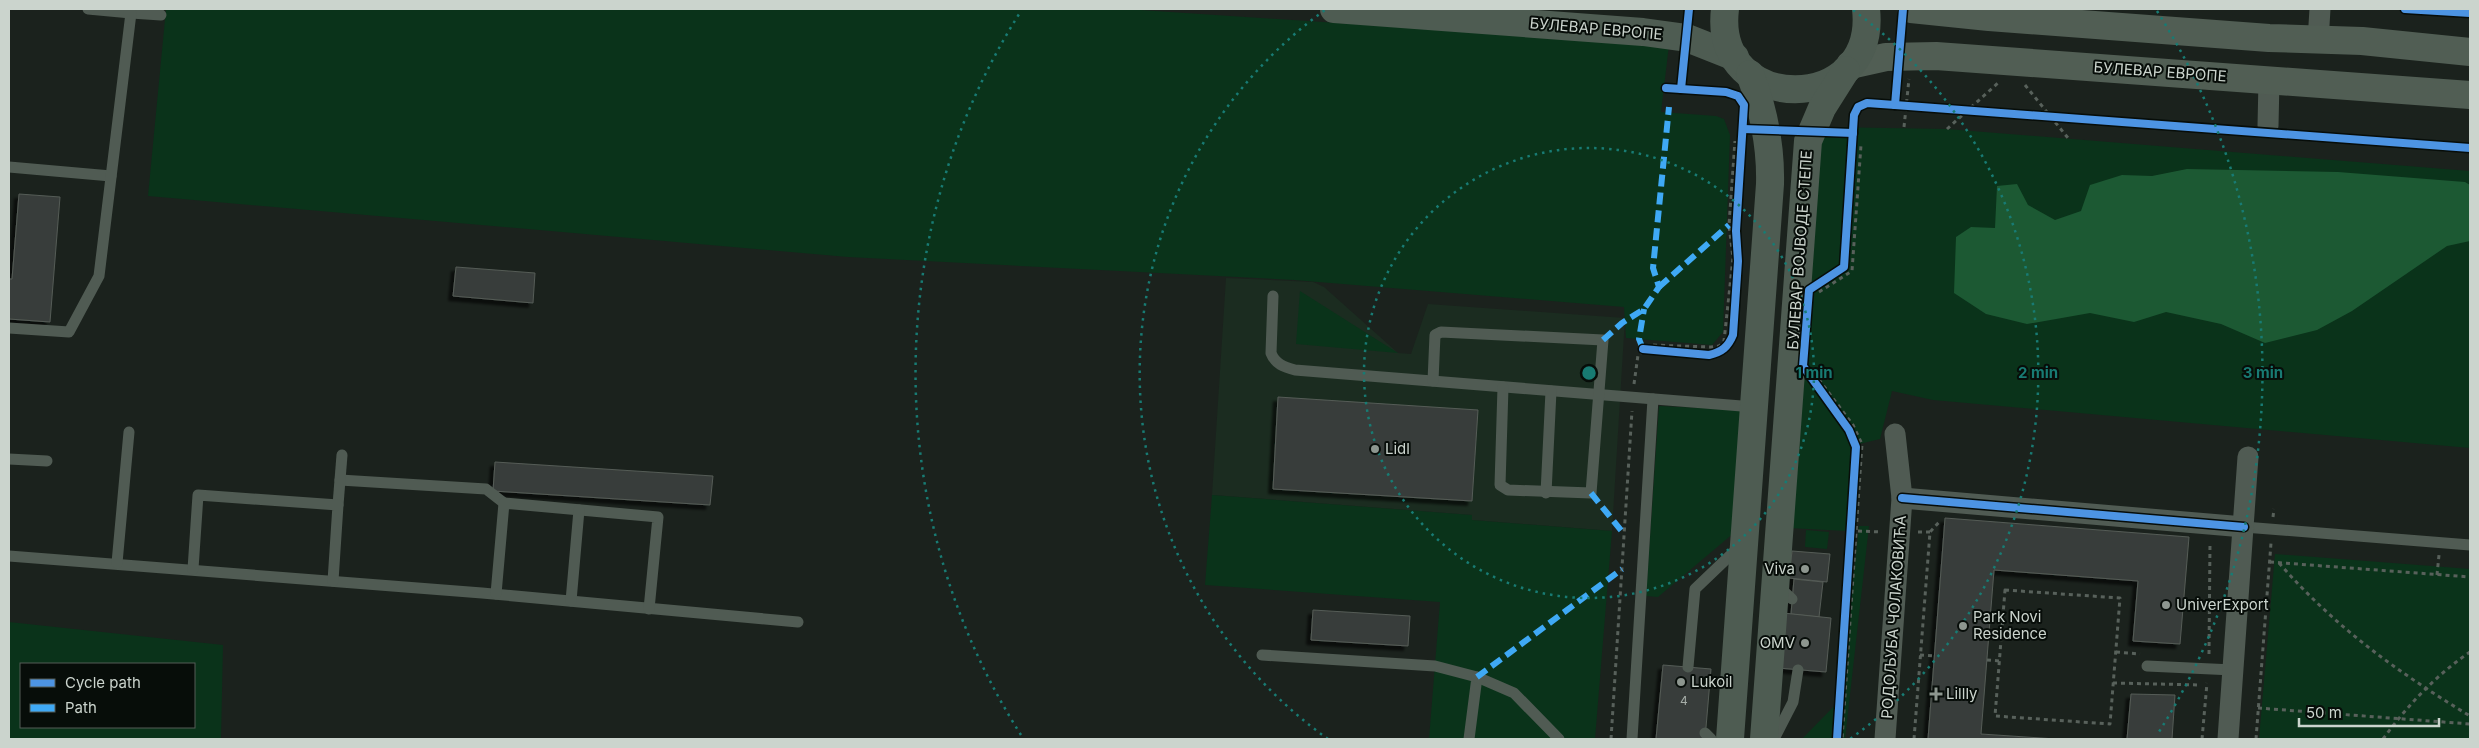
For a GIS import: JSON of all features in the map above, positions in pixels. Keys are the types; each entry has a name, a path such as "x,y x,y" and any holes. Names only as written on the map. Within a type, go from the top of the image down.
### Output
{"main road":[{"name":"БУЛЕВАР ЕВРОПЕ","path":"1334,9 1666,34 1688,38 1742,66 1770,86 1781,90 1804,90 1827,84 1848,67 1886,57 1936,56 2470,95"},
{"path":"1715,737 1744,542 1771,158 1761,104 1727,38 1726,9"},
{"name":"БУЛЕВАР ВОЈВОДЕ СТЕПЕ","path":"1764,739 1784,591 1808,141 1822,108 1848,67 1864,37 1866,9"},
{"path":"1911,9 1926,12 2118,27 2318,41 2362,41 2470,52"},
{"path":"2006,9 2118,27"}],"street":[{"path":"2318,41 2320,9"},
{"path":"2268,126 2269,80"},
{"name":"РОДОЉУБА ЧОЛАКОВИЋА","path":"1885,739 1902,498 1895,434"},
{"path":"2228,739 2248,457"},
{"path":"1902,498 2244,517"}],"lane":[{"path":"88,9 161,15"},
{"path":"9,328 69,332 99,276 131,13"},
{"path":"9,168 111,176"},
{"path":"1273,296 1270,344 1273,360 1278,364 1295,370 1754,406"},
{"path":"1433,381 1433,341 1435,335 1441,332 1603,340 1591,493 1546,493 1508,490 1500,485 1504,387"},
{"path":"1546,493 1551,391"},
{"path":"1632,739 1653,399"},
{"path":"117,563 130,432"},
{"path":"333,581 342,455"},
{"path":"9,459 46,461"},
{"path":"340,480 486,489 504,503 658,517 649,609"},
{"path":"193,569 198,495 338,505"},
{"path":"496,594 504,503"},
{"path":"571,601 579,510"},
{"path":"2244,517 2272,529 2470,544"},
{"path":"1688,667 1695,589 1744,542"},
{"path":"9,556 496,594 798,622"},
{"path":"1262,655 1435,666 1477,677 1514,693 1558,739"},
{"path":"2147,666 2233,670"},
{"path":"1774,739 1793,702 1798,670"},
{"path":"1469,739 1477,677"}],"path":[{"path":"1947,129 2000,81"},
{"path":"2023,82 2068,138"},
{"path":"1896,105 1915,106"},
{"path":"1958,110 1976,111"},
{"path":"2041,116 2060,117"},
{"path":"1643,350 1709,355 1718,353 1728,346 1733,335 1735,312 1738,261 1736,231 1743,129 1767,130"},
{"path":"1611,739 1636,363 1643,350 1658,345 1711,347 1719,346 1724,341 1732,258 1729,225 1735,141"},
{"path":"1811,293 1844,267 1852,144"},
{"path":"1811,293 1852,272 1861,145"},
{"path":"1806,366 1849,430 1856,448 1837,739"},
{"path":"1806,366 1853,425 1862,444 1842,739"},
{"path":"2256,739 2274,509"},
{"path":"1914,739 1930,532"},
{"path":"2202,739 2208,669 2210,536"},
{"path":"2270,562 2470,577"},
{"path":"2279,563 2301,588 2338,624 2376,655 2470,716"},
{"path":"2005,590 2120,598 2113,683 2110,724 1995,716 2005,590"},
{"path":"2383,739 2397,719 2426,689 2470,652"},
{"path":"1920,655 1935,656"},
{"path":"1987,660 2000,660"},
{"path":"2113,683 2207,686"},
{"path":"2258,708 2470,724"}],"shaded area":[{"path":"1226,278 1313,282 1324,287 1398,353 1411,354 1428,304 1625,318 1612,531 1472,520 1472,515 1212,495"}],"green space":[{"path":"166,9 1125,9 1669,45 1661,112 1716,116 1724,119 1730,135 1723,332 1712,345 1626,338 1624,307 1294,280 848,257 148,196"},
{"path":"1826,127 1947,129 2470,171 2470,448 1933,400 1892,391 1880,439 1851,446 1847,531 1788,528 1815,162"},
{"path":"2187,169 2338,172 2465,182 2470,185 2470,241 2447,246 2352,311 2317,330 2265,343 2221,324 2166,312 2134,322 2090,313 2027,324 1986,314 1954,293 1956,237 1971,227 1995,228 1997,186 2017,184 2028,205 2055,220 2081,211 2090,185 2122,175 2152,176"},
{"path":"1300,291 1398,353 1296,344"},
{"path":"1659,406 1744,410 1735,532 1658,597 1646,596"},
{"path":"1212,495 1472,515 1472,520 1612,531 1595,739 1429,739 1440,602 1205,585"},
{"path":"1859,526 1869,526 1845,739 1802,739 1840,700"},
{"path":"1806,530 1829,532 1827,549 1805,547"},
{"path":"2275,554 2470,569 2470,739 2259,739"},
{"path":"9,622 223,645 221,739 9,739"}],"building":[{"path":"19,194 60,197 50,322 9,319 9,279 12,279"},
{"path":"456,267 535,273 533,303 453,296"},
{"name":"Lidl","path":"1278,397 1478,410 1472,501 1273,489"},
{"path":"495,462 713,476 710,505 493,491"},
{"name":"Park Novi Residence","path":"1945,518 2189,537 2180,644 2133,641 2138,581 1994,570 1981,734 2056,739 1928,739"},
{"path":"1792,551 1830,554 1827,582 1789,578"},
{"path":"1794,579 1823,582 1819,617 1791,614"},
{"path":"1313,610 1410,616 1408,646 1311,640"},
{"name":"OMV","path":"1783,613 1831,618 1826,672 1778,668"},
{"path":"1663,665 1711,669 1705,739 1656,739"},
{"path":"2131,694 2175,695 2172,739 2127,739"}],"marked path":[{"path":"1603,340 1622,323 1644,309 1659,287 1653,268 1669,107"},
{"path":"1659,287 1729,225"},
{"path":"1643,349 1639,339 1644,309"},
{"path":"1591,493 1624,534"},
{"path":"1477,677 1622,569"}],"cycle path":[{"path":"1681,89 1689,9"},
{"path":"1895,105 1903,9"},
{"path":"2405,9 2470,13"},
{"path":"1643,349 1709,355 1724,348 1733,335 1738,261 1736,231 1744,105 1738,96 1726,92 1666,88"},
{"path":"1837,739 1856,447 1849,430 1803,366 1809,290 1844,267 1854,115 1858,107 1867,103 2470,148"},
{"path":"1743,129 1853,133"},
{"path":"1902,498 2244,527"}],"place":[{"name":"Lidl","path":"1375,449"},
{"name":"Viva","path":"1805,569"},
{"name":"UniverExport","path":"2166,605"},
{"name":"Park Novi Residence","path":"1963,626"},
{"name":"OMV","path":"1805,643"},
{"name":"Lukoil","path":"1681,682"},
{"name":"Lillly","path":"1936,694"}]}
